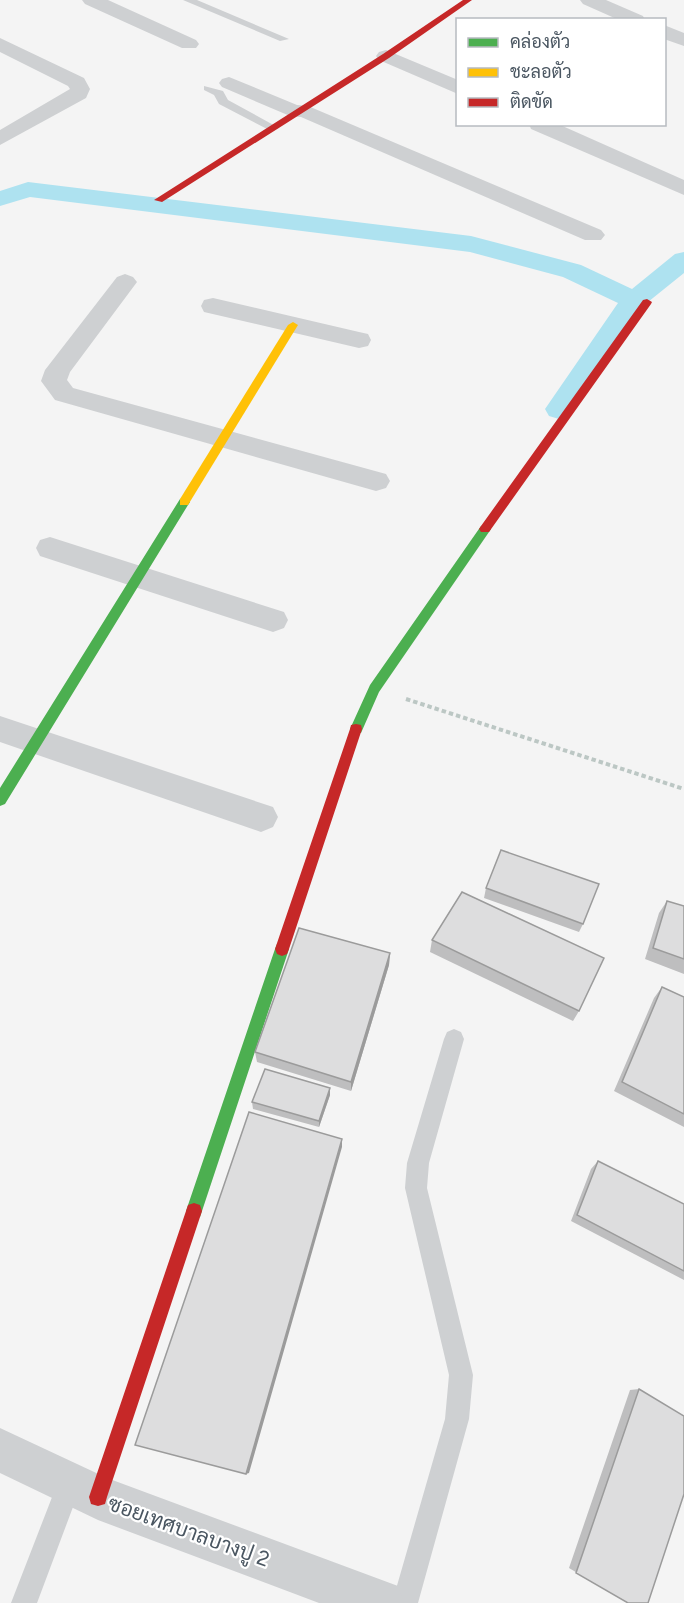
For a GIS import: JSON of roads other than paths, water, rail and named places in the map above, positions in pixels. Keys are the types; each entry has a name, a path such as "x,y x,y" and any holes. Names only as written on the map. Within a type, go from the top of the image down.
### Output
{"street":[{"path":"92,0 189,44"},
{"path":"159,200 386,56 468,0"},
{"path":"590,0 631,18"},
{"path":"666,32 684,40"},
{"path":"0,44 77,82 80,89 79,94 0,138"},
{"path":"386,56 456,87"},
{"path":"229,83 593,235"},
{"path":"544,126 684,188"},
{"path":"125,282 58,370 54,381 64,394 376,481"},
{"path":"84,1490 360,717 374,688 647,302"},
{"path":"213,306 359,340"},
{"path":"0,800 135,577 293,325"},
{"path":"50,548 273,620"},
{"path":"0,729 261,817"},
{"name":"ซอยเทศบาลบางปู 2","path":"0,1450 84,1490 381,1603"}],"lane":[{"path":"188,0 284,39"},
{"path":"208,88 219,93 223,102 273,128"},
{"path":"405,1603 457,1419 461,1375 416,1188 418,1163 454,1040"},
{"path":"24,1603 84,1490"}],"waterway":[{"path":"0,199 28,189 471,244 572,271 634,300"},
{"path":"634,300 684,260"},
{"path":"559,409 634,300"}]}
